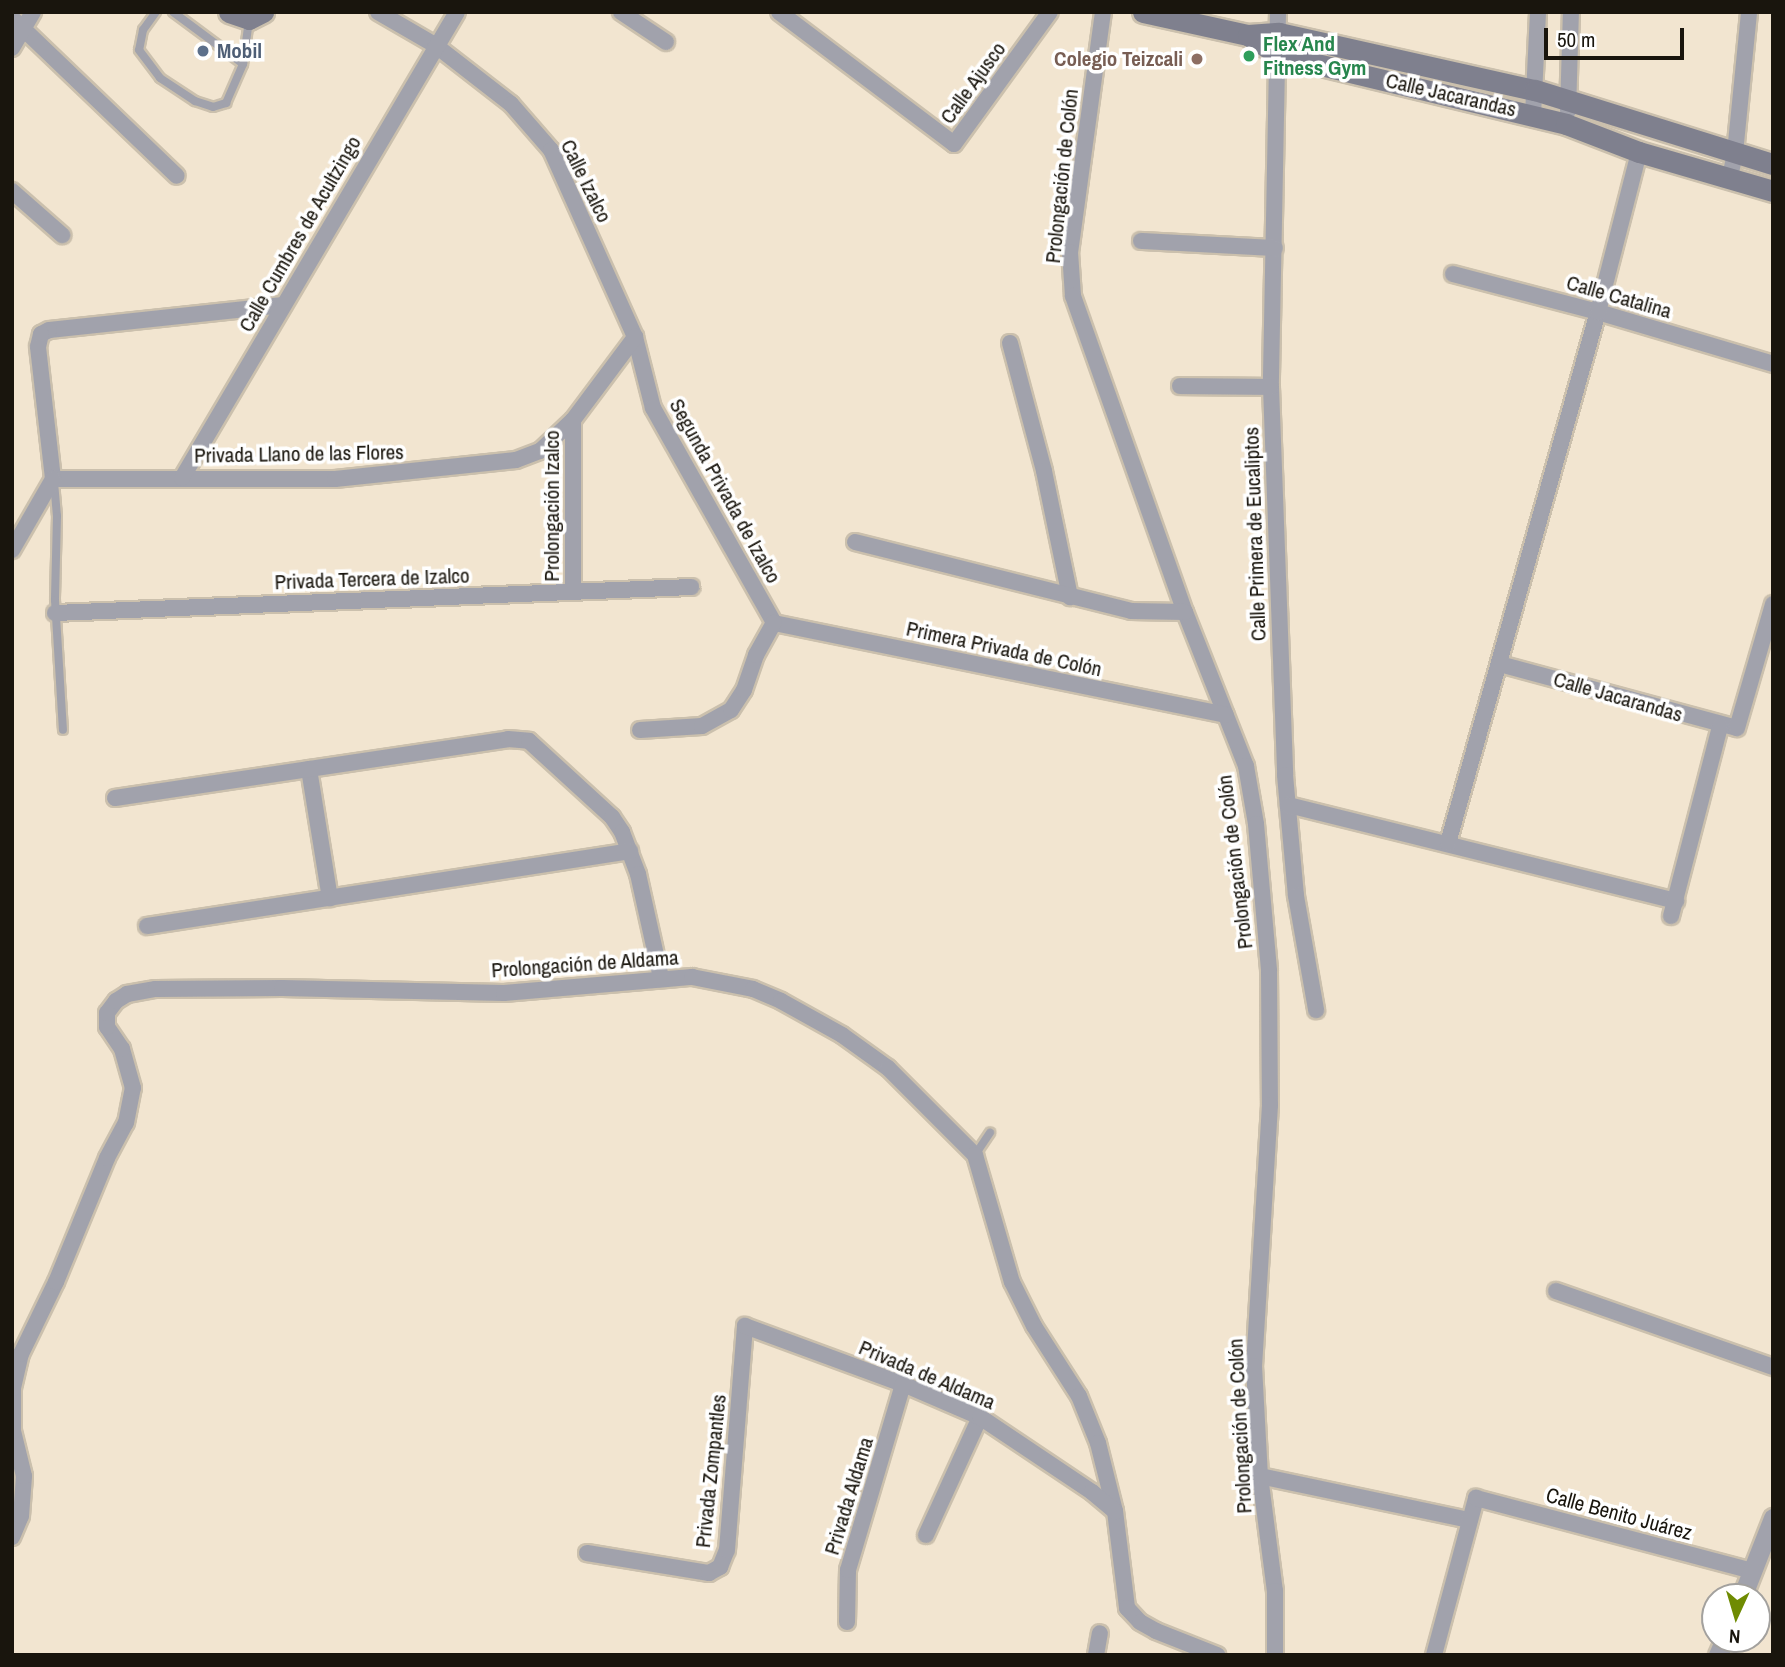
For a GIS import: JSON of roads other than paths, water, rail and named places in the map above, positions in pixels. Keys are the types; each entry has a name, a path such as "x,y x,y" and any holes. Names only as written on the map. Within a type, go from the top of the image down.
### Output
{"main road":[{"path":"229,12 256,16"},
{"name":"Calle Jacarandas","path":"1143,12 1248,35 1279,33 1535,90 1773,164"},
{"name":"Calle Jacarandas","path":"1279,33 1566,124 1639,152 1773,191"}],"street":[{"name":"Calle Izalco","path":"377,12 435,46 511,104 551,150 635,337"},
{"name":"Calle Cumbres de Acultzingo","path":"182,478 457,12"},
{"path":"621,12 666,42"},
{"name":"Calle Ajusco","path":"779,12 954,144 1044,15"},
{"name":"Prolongación de Colón","path":"1103,12 1070,252 1073,296 1185,612 1246,766 1256,824 1269,971 1270,1105 1254,1366 1260,1476 1275,1591 1275,1655"},
{"path":"1533,115 1538,12"},
{"path":"1566,124 1571,12"},
{"path":"1730,177 1735,153 1749,12"},
{"path":"12,48 23,19 177,176"},
{"name":"Calle Primera de Eucaliptos","path":"1279,33 1271,387 1288,805 1296,896 1315,1010"},
{"path":"1448,843 1598,312 1639,152"},
{"path":"12,191 62,236"},
{"path":"1142,241 1275,248"},
{"name":"Calle Catalina","path":"1453,274 1598,312 1773,363"},
{"path":"12,550 53,479 38,347 40,334 49,330 283,305"},
{"path":"573,420 635,337"},
{"name":"Segunda Privada de Izalco","path":"635,337 653,408 774,623"},
{"path":"1010,343 1044,471 1070,597"},
{"path":"1180,386 1271,387"},
{"name":"Privada Llano de las Flores","path":"53,479 335,479 504,463 530,457 540,451 573,420"},
{"name":"Prolongación Izalco","path":"573,420 573,592"},
{"path":"855,542 1131,611 1185,612"},
{"name":"Privada Tercera de Izalco","path":"55,613 691,587"},
{"name":"Calle Jacarandas","path":"1500,664 1720,726 1737,728 1773,604"},
{"path":"640,730 702,726 731,710 744,690 756,655 774,623"},
{"name":"Primera Privada de Colón","path":"774,623 1226,715"},
{"path":"1288,805 1448,843 1674,909 1720,726"},
{"path":"115,798 519,738 535,746 612,817 630,851 660,978"},
{"path":"309,769 330,898"},
{"path":"147,926 630,851"},
{"name":"Prolongación de Aldama","path":"12,1537 21,1516 24,1476 13,1431 13,1388 21,1354 56,1282 107,1158 126,1123 133,1088 122,1049 107,1027 107,1013 116,1001 127,995 156,989 282,988 504,993 576,989 660,978 727,982 781,1001 868,1051 975,1155"},
{"path":"975,1155 1003,1262 1034,1326 1090,1418 1115,1511 1125,1600 1132,1616 1181,1643 1217,1655"},
{"path":"1556,1292 1773,1367"},
{"name":"Privada de Aldama","path":"745,1326 904,1384 980,1418 1092,1492 1115,1511"},
{"name":"Privada Zompantles","path":"587,1553 709,1573 720,1567 727,1550 745,1326"},
{"name":"Privada Aldama","path":"847,1622 848,1570 904,1384"},
{"path":"926,1535 980,1418"},
{"path":"1260,1476 1469,1520 1434,1655"},
{"name":"Calle Benito Juárez","path":"1469,1520 1476,1498 1752,1571"},
{"path":"1747,1583 1768,1539 1773,1518"},
{"path":"1096,1655 1100,1633"}],"lane":[{"path":"156,12 143,30 138,50 160,78 195,101 213,107 226,103 243,64 256,16"},
{"path":"173,12 243,64"},
{"path":"53,479 57,516 55,613 63,730"},
{"path":"975,1155 990,1133"}],"place":[{"name":"Mobil","path":"203,51"},
{"name":"Flex And Fitness Gym","path":"1249,56"},
{"name":"Colegio Teizcali","path":"1197,59"}]}
